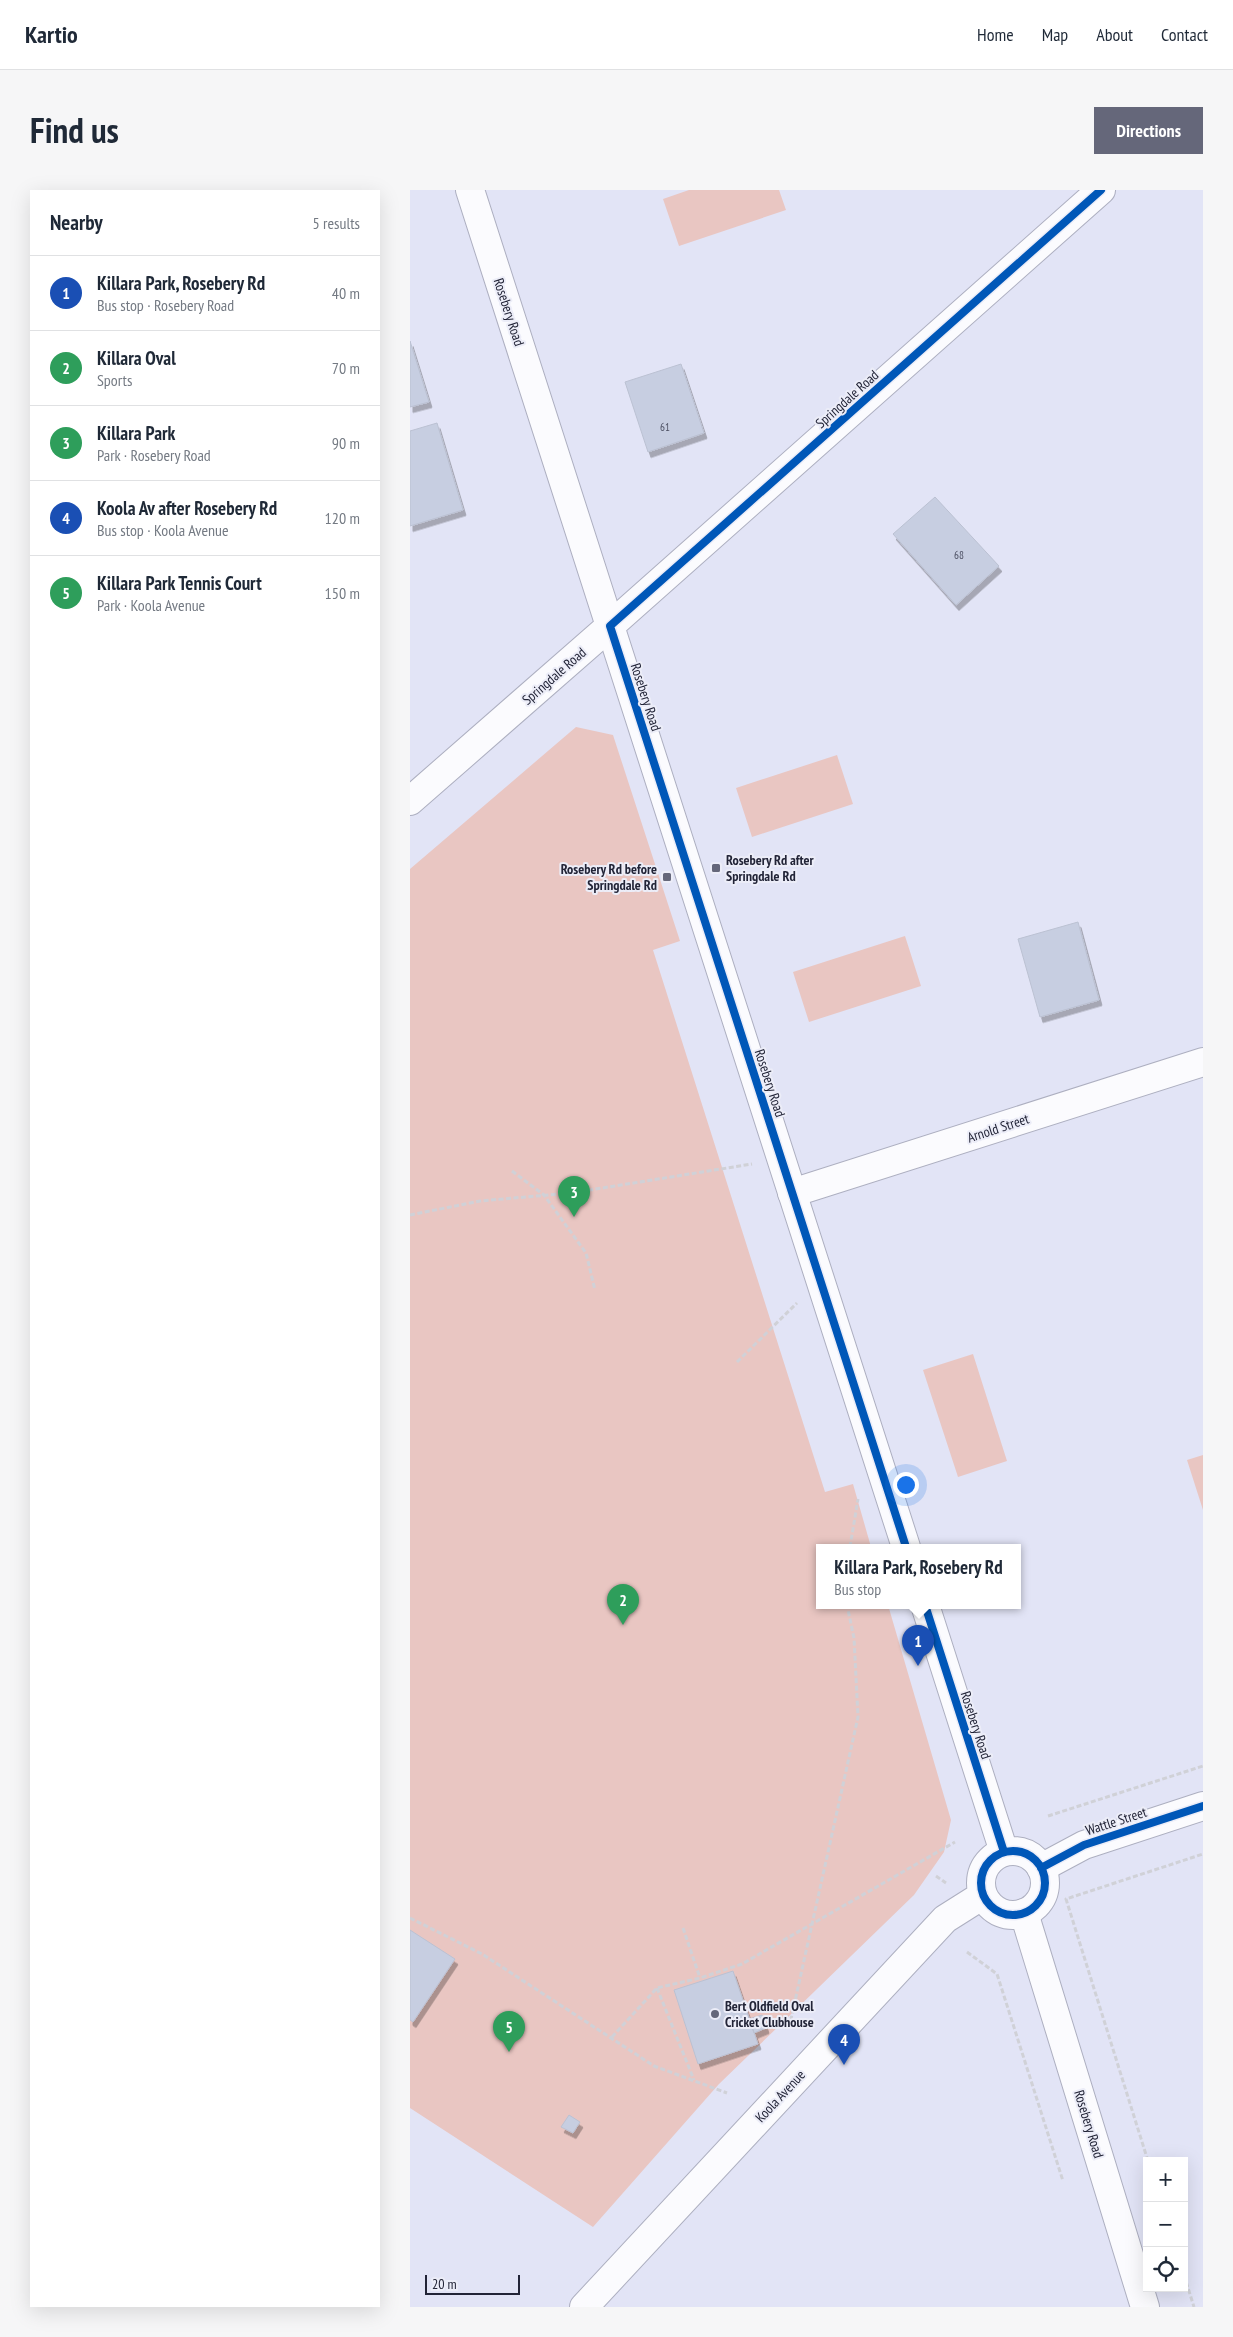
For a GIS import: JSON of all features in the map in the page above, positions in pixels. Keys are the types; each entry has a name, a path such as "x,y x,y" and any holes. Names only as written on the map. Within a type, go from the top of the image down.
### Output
{"main road":[{"name":"Rosebery Road","path":"470,190 905,1544"},
{"name":"Springdale Road","path":"410,802 1101,190"},
{"name":"Arnold Street","path":"792,1193 1203,1062"},
{"name":"Rosebery Road","path":"925,1609 1004,1852"},
{"name":"Wattle Street","path":"1041,1868 1084,1845 1203,1806"},
{"path":"1004,1852 1025,1854 1034,1859 1041,1868 1044,1878 1044,1889 1040,1899 1024,1913 1014,1915 995,1910 983,1895 981,1884 987,1864 994,1857 1004,1852"},
{"name":"Koola Avenue","path":"584,2307 945,1919 983,1895"},
{"name":"Rosebery Road","path":"1024,1913 1145,2307"}],"path":[{"path":"410,1215 480,1201 571,1193 782,1160"},
{"path":"512,1171 544,1195 586,1253 595,1290"},
{"path":"737,1362 820,1279"},
{"path":"789,2028 858,1718 854,1638 848,1609"},
{"path":"1048,1816 1203,1766"},
{"path":"612,2037 657,1988 700,1978 742,1964 955,1842"},
{"path":"1147,2157 1066,1899 1203,1854"},
{"path":"936,1876 946,1883"},
{"path":"410,1918 482,1954 654,2066 727,2093"},
{"path":"683,1928 700,1978"},
{"path":"967,1952 997,1974 1063,2181"},
{"path":"657,1988 694,2081"},
{"path":"1188,2288 1194,2307"}],"shaded area":[{"path":"689,190 779,190 786,210 679,246 663,199"},
{"path":"576,727 613,735 680,941 653,950 825,1492 853,1484 870,1544 816,1544 816,1609 889,1609 951,1820 944,1852 914,1895 719,2084 593,2227 410,2108 410,869"},
{"path":"837,755 853,804 752,837 736,788"},
{"path":"905,936 921,986 809,1022 793,972"},
{"path":"973,1354 1007,1461 958,1477 923,1370"},
{"path":"1203,1455 1203,1510 1187,1460"}],"building":[{"path":"410,341 429,402 410,407"},
{"path":"681,364 704,433 648,452 625,382"},
{"path":"437,423 463,510 410,526 410,431"},
{"path":"935,497 999,566 956,605 893,534"},
{"path":"1078,922 1099,1000 1040,1017 1018,939"},
{"path":"410,1930 455,1959 413,2022 410,2020"},
{"name":"Bert Oldfield Oval Cricket Clubhouse","path":"733,1971 758,2044 698,2064 674,1990"},
{"path":"762,2015 766,2028 754,2033 749,2019"},
{"path":"569,2115 580,2122 573,2133 561,2127"}],"cycle path":[{"path":"905,1544 610,626 1101,190"},
{"path":"926,1609 1004,1852"},
{"path":"1041,1868 1084,1845 1203,1806"},
{"path":"1013,1851 1031,1857 1039,1865 1045,1883 1039,1901 1031,1909 1013,1915 995,1909 987,1901 981,1883 987,1865 995,1857 1013,1851"}],"place":[{"name":"Rosebery Rd after Springdale Rd","path":"716,868"},
{"name":"Rosebery Rd before Springdale Rd","path":"667,877"},
{"name":"Killara Park","path":"574,1217"},
{"name":"Killara Oval","path":"623,1625"},
{"name":"Killara Park, Rosebery Rd","path":"918,1666"},
{"name":"Bert Oldfield Oval Cricket Clubhouse","path":"715,2014"},
{"name":"Killara Park Tennis Court","path":"509,2052"},
{"name":"Koola Av after Rosebery Rd","path":"844,2065"}]}
